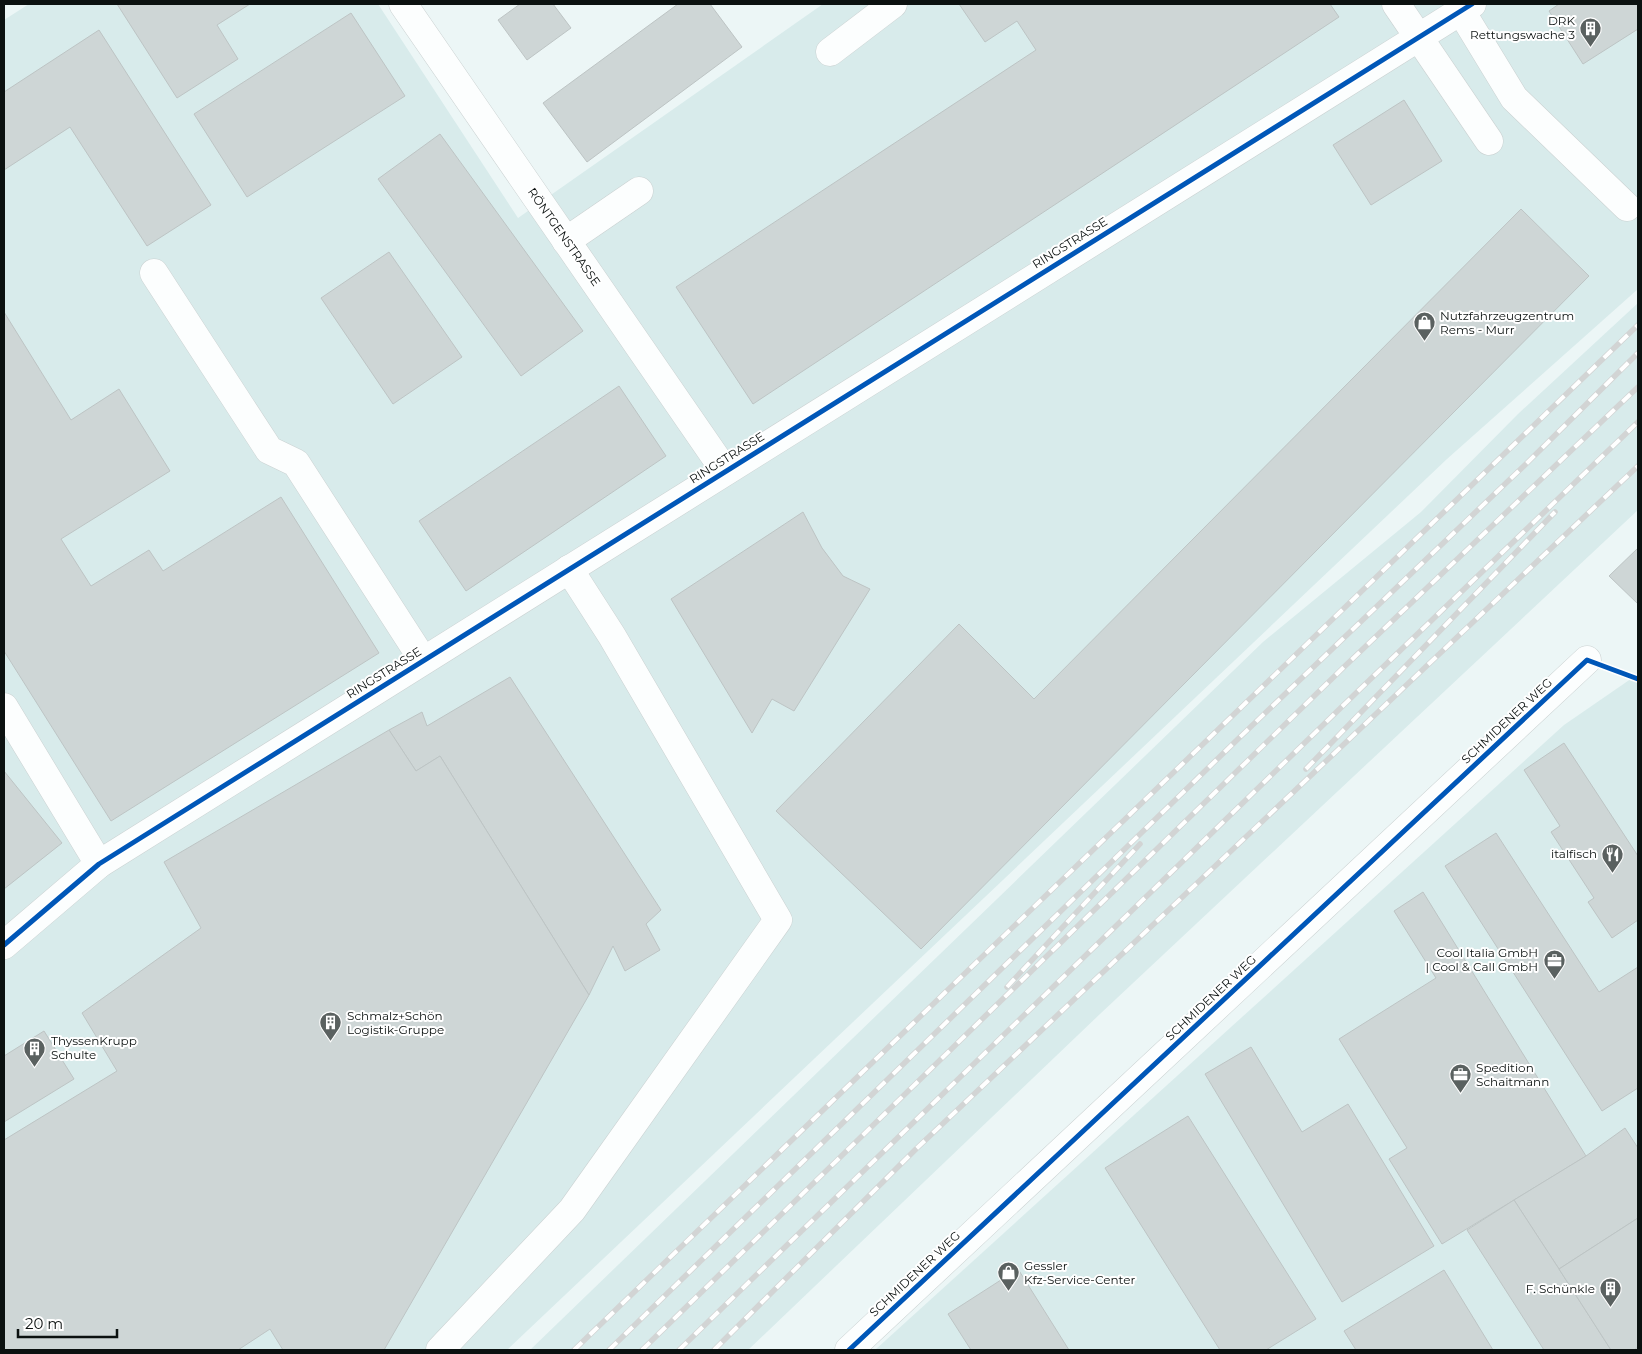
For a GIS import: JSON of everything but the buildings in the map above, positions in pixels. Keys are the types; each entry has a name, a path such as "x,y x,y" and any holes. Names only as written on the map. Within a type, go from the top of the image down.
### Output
{"street":[{"name":"RÖNTGENSTRASSE","path":"403,4 725,471"},
{"path":"830,52 894,4"},
{"path":"1396,4 1489,141"},
{"path":"1466,7 1514,98 1627,207"},
{"name":"RINGSTRASSE","path":"4,945 99,864 1466,7"},
{"path":"566,240 639,191"},
{"path":"154,273 269,450 296,463 423,660"},
{"path":"440,1350 572,1210 778,920 612,636 568,569"},
{"name":"SCHMIDENER WEG","path":"849,1350 1587,660"},
{"path":"4,707 99,864"}],"shaded area":[{"path":"29,4 378,4 518,218 823,4 1638,4 1638,289 1447,459 507,1350 4,1350 4,20"},
{"path":"1638,303 1638,510 1100,1014 748,1350 530,1350 1263,642 1421,512 1518,414"},
{"path":"1638,674 1638,1350 875,1350 1564,725"}],"railway":[{"path":"574,1350 1638,325"},
{"path":"609,1350 1239,738 1527,463 1638,353"},
{"path":"642,1350 1345,666 1638,387"},
{"path":"679,1350 1638,422"},
{"path":"714,1350 916,1149 1638,466"},
{"path":"1306,769 1555,512"},
{"path":"1007,987 1140,844"}],"cycle path":[{"path":"4,945 99,864 1472,4"},
{"path":"849,1350 1587,660 1638,679"}],"place":[{"name":"DRK Rettungswache 3","path":"1591,47"},
{"name":"Nutzfahrzeugzentrum Rems - Murr","path":"1424,342"},
{"name":"italfisch","path":"1613,873"},
{"name":"Cool Italia GmbH | Cool & Call GmbH","path":"1554,979"},
{"name":"Schmalz+Schön Logistik-Gruppe","path":"331,1042"},
{"name":"ThyssenKrupp Schulte","path":"35,1067"},
{"name":"Spedition Schaitmann","path":"1460,1094"},
{"name":"Gessler Kfz-Service-Center","path":"1008,1292"},
{"name":"F. Schünkle","path":"1611,1308"}]}
